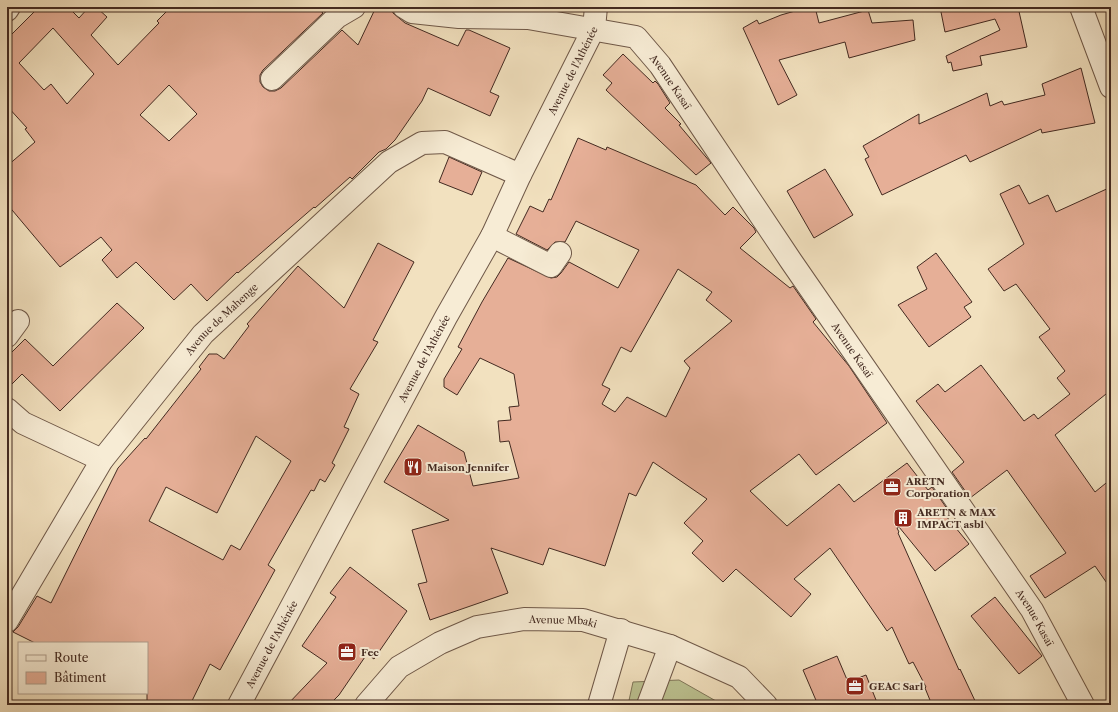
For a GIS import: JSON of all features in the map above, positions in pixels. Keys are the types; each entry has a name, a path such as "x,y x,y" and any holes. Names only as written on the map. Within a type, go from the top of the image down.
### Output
{"street":[{"path":"272,80 337,17 354,7"},
{"name":"Avenue Kasaï","path":"404,7 412,12 459,17 595,18 636,37 660,66 791,262 1032,610 1083,705"},
{"path":"1081,7 1111,87"},
{"name":"Avenue de l'Athénée","path":"239,705 446,317 492,236 595,18"},
{"name":"Avenue de Mahenge","path":"7,621 102,460 203,334 389,162 422,143 445,142 520,175"},
{"path":"492,236 551,266 560,253"},
{"path":"7,410 23,423 102,460"},
{"name":"Avenue Mbaki","path":"366,705 399,667 440,643 477,627 524,619 583,620 621,630 670,646 739,677 766,705"},
{"path":"599,705 621,630"},
{"path":"648,705 670,646"}],"green space":[{"path":"679,680 723,705 628,705 633,682"}],"building":[{"path":"35,7 74,7 71,10 79,18 89,7 96,7 107,17 91,35 118,65 159,23 157,21 171,7 316,7 323,13 263,70 260,75 260,82 263,87 269,91 275,91 281,88 342,30 358,45 376,7 392,8 393,13 405,23 458,46 466,30 469,30 510,48 490,92 499,96 490,116 428,88 422,101 395,140 386,149 379,152 352,179 350,177 238,273 237,272 207,301 191,284 174,300 136,262 117,278 102,260 112,250 101,237 60,267 7,204 7,166 35,142 25,129 27,128 7,106 7,39 37,9","holes":["53,28 94,74 67,104 51,84 44,90 19,63","169,85 197,114 169,141 140,115"]},
{"path":"809,7 815,7 819,23 868,10 872,23 913,20 915,40 849,58 845,42 779,60 797,95 778,105 743,28 757,20 759,24 781,15"},
{"path":"940,7 1018,7 1027,47 980,56 982,65 953,71 951,62 948,63 946,56 1000,30 995,19 945,32"},
{"path":"623,54 653,83 655,81 658,84 670,103 665,108 681,124 679,125 711,163 696,175 606,90 612,83 603,75"},
{"path":"1081,68 1095,123 1042,133 1041,129 970,162 966,155 882,195 865,159 869,157 863,146 919,114 919,124 987,93 990,106 1002,101 1004,105 1045,95 1042,84"},
{"path":"578,138 606,150 607,147 696,185 725,215 733,207 754,228 756,232 740,248 790,288 793,286 816,319 813,322 849,366 887,423 816,475 799,454 750,491 787,526 839,484 854,502 907,463 928,490 932,487 950,513 946,516 969,544 935,571 899,527 897,528 959,670 960,669 977,705 932,705 925,688 926,687 913,662 909,664 892,627 887,631 830,548 794,579 811,594 791,617 736,569 723,582 692,553 703,541 684,523 707,499 653,462 636,496 629,493 605,566 549,548 543,565 491,548 508,593 430,620 418,584 427,582 412,530 449,520 384,482 418,425 464,452 473,486 519,478 509,441 500,442 498,421 511,420 509,407 519,406 514,374 480,358 457,395 444,387 444,379 462,349 458,347 482,302 508,258 551,278 557,277 569,262 618,288 639,250 576,221 565,242 555,242 547,250 516,234 530,206 543,212 549,199 551,200","holes":["678,269 712,292 706,300 732,321 684,361 690,368 666,417 627,397 615,412 602,404 610,389 602,385 621,347 631,352"]},
{"path":"449,157 482,172 472,195 439,182"},
{"path":"825,169 853,215 814,238 787,191"},
{"path":"1019,185 1029,204 1048,195 1056,212 1111,187 1111,390 1055,435 1095,492 1111,479 1111,589 1095,566 1045,598 1030,576 1066,553 1007,470 970,498 952,472 964,462 916,401 938,384 945,392 981,365 1024,421 1034,414 1038,419 1070,394 1057,378 1065,371 1039,337 1050,329 1016,284 1004,291 988,269 1024,244 1000,194"},
{"path":"378,243 414,262 373,340 378,342 350,389 359,394 344,427 349,429 332,463 335,465 325,482 320,479 314,491 311,490 268,565 275,570 220,670 210,664 190,705 147,705 148,642 33,642 13,632 18,627 37,596 51,603 118,468 145,438 146,439 201,369 199,367 209,354 217,354 224,359 249,326 247,324 298,266 344,308","holes":["256,436 291,461 240,550 231,545 223,560 149,521 166,487 217,513"]},
{"path":"936,253 972,302 964,307 971,317 929,347 898,305 927,289 917,267"},
{"path":"117,303 144,328 60,411 22,374 7,389 7,357 25,339 53,366"},
{"path":"350,567 407,611 374,659 367,654 339,695 329,705 287,705 327,663 302,646 336,597 330,593"},
{"path":"995,597 1042,656 1019,674 971,616"},
{"path":"837,656 848,682 866,675 878,705 818,705 803,670"}],"place":[{"name":"Maison Jennifer","path":"413,467"},
{"name":"ARETN Corporation","path":"892,487"},
{"name":"ARETN & MAX IMPACT asbl","path":"903,518"},
{"name":"Fec","path":"347,652"},
{"name":"GEAC Sarl","path":"855,686"}]}
